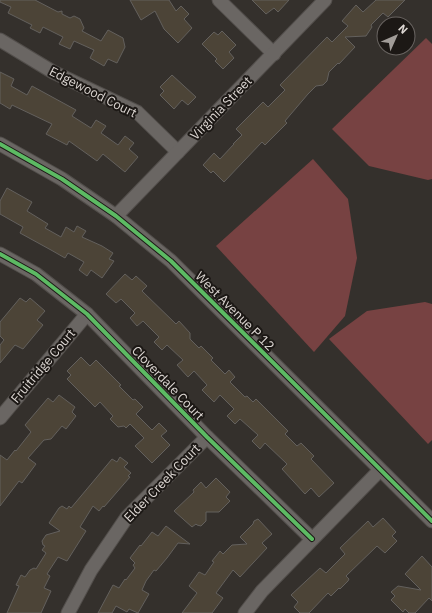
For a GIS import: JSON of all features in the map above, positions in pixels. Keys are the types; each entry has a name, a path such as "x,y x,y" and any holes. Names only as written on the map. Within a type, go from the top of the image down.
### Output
{"street":[{"path":"219,0 274,54"},
{"name":"Virginia Street","path":"116,216 135,199 178,152 325,0"},
{"name":"Edgewood Court","path":"0,40 53,72 137,112 178,152"},
{"name":"West Avenue P 12","path":"0,144 62,179 116,216 171,261 432,521"},
{"name":"Cloverdale Court","path":"0,254 36,274 87,314 207,437 312,539"},
{"name":"Fruitridge Court","path":"0,418 87,314"},
{"name":"Elder Creek Court","path":"68,613 91,570 127,517 207,437"},
{"path":"244,613 262,591 380,470"}],"shaded area":[{"path":"426,38 432,44 432,179 428,180 369,166 332,129 407,56 416,56 416,48"},
{"path":"313,159 348,199 357,258 345,316 314,352 216,246"},
{"path":"425,302 432,304 432,440 428,444 329,339 367,311"}],"building":[{"path":"0,0 35,0 58,12 62,11 62,14 70,18 74,16 80,19 84,28 82,31 101,41 108,30 123,38 125,47 117,63 108,59 104,66 90,58 94,50 74,41 70,49 59,44 63,37 43,27 40,33 30,28 32,25 8,13 11,7 0,2"},
{"path":"130,0 169,0 176,11 181,6 189,14 184,19 192,28 178,43 164,29 155,11 141,20"},
{"path":"252,0 289,0 278,12 274,8 266,14"},
{"path":"376,0 405,0 389,16 383,13 380,16 376,16 376,20 371,25 372,27 366,36 345,37 355,47 329,72 327,81 323,85 316,86 285,121 287,123 265,145 262,142 224,182 213,171 211,173 203,165 214,153 220,159 234,144 242,135 236,129 263,102 268,107 285,90 280,85 327,37 332,42 348,26 342,21 356,5 363,12"},
{"path":"222,31 236,45 229,52 234,58 223,69 215,61 217,59 202,44 214,32 218,35"},
{"path":"0,72 14,79 11,86 27,95 32,86 76,110 72,116 91,128 96,120 106,126 101,133 118,145 125,136 134,143 129,149 138,157 125,172 103,154 97,161 69,141 67,145 46,134 52,124 12,105 10,109 0,103"},
{"path":"172,75 196,97 188,105 182,100 174,109 160,95 164,91 160,87"},
{"path":"7,188 32,202 27,211 48,224 45,228 61,237 66,227 74,232 77,226 86,231 82,237 113,253 109,259 114,261 102,278 91,270 87,276 79,270 84,262 68,253 65,258 20,233 23,227 0,214 0,201"},
{"path":"125,274 132,280 136,276 147,286 142,291 176,324 179,321 190,333 190,339 199,348 201,346 213,358 211,360 225,374 229,370 235,377 230,382 245,397 247,396 253,402 256,399 288,431 285,434 297,446 301,443 314,456 311,459 334,483 319,497 311,488 305,494 282,469 287,464 265,443 260,449 252,441 258,435 240,419 235,424 227,416 234,409 220,395 214,402 202,390 207,385 194,371 188,377 177,365 183,360 167,345 162,350 154,342 159,337 143,321 137,326 130,318 135,313 121,299 116,303 106,294"},
{"path":"20,298 26,302 30,298 45,311 37,320 43,325 23,349 15,345 0,363 0,345 4,340 0,336 0,322"},
{"path":"81,357 90,366 96,360 121,385 119,386 133,400 135,399 143,407 136,414 152,430 159,423 167,431 161,436 170,445 152,463 135,446 144,438 130,424 126,428 124,426 118,427 110,419 113,416 100,402 95,407 67,379 71,375 67,371"},
{"path":"59,395 75,407 72,412 76,416 66,429 62,426 51,439 44,440 28,458 36,464 22,483 19,481 0,506 0,455 7,460 15,450 16,451 31,432 25,425 48,398 53,402"},
{"path":"120,457 128,463 124,467 131,473 128,476 130,477 99,511 93,506 80,527 86,531 67,561 58,557 47,574 50,576 44,588 51,591 41,613 7,613 19,586 16,585 21,575 25,577 30,570 34,568 36,569 46,553 42,550 45,546 43,545 42,541 46,535 60,531 49,523 59,508 62,506 67,509 69,506 71,508 112,459 117,462"},
{"path":"216,478 230,492 226,497 230,501 219,512 206,512 206,521 201,526 196,524 192,527 174,511 194,492 193,490 201,482 206,488"},
{"path":"383,518 396,532 392,536 397,541 385,553 377,546 346,576 349,579 340,589 339,588 331,596 328,593 309,613 300,613 294,607 298,602 291,595 320,568 326,573 345,554 340,548 368,521 373,527"},
{"path":"258,519 272,534 262,543 267,548 240,577 233,570 216,593 223,598 212,613 182,613 197,593 189,586 199,572 205,575 214,562 212,561 220,551 223,554 232,545 247,544 240,537 253,524 254,521"},
{"path":"166,526 190,544 178,543 156,571 154,570 146,581 142,590 149,594 138,613 129,609 127,612 116,606 112,613 98,613 113,585 119,588 135,568 133,565 135,563 130,558 140,545 141,546 152,532 158,536"},
{"path":"422,556 432,567 432,601 429,598 415,613 409,613 405,609 403,612 391,600 395,596 391,592 398,586 421,590 405,574"}],"cycle path":[{"path":"0,144 62,179 116,216 171,261 432,521"},
{"path":"0,254 36,274 87,314 207,437 312,539"}]}
